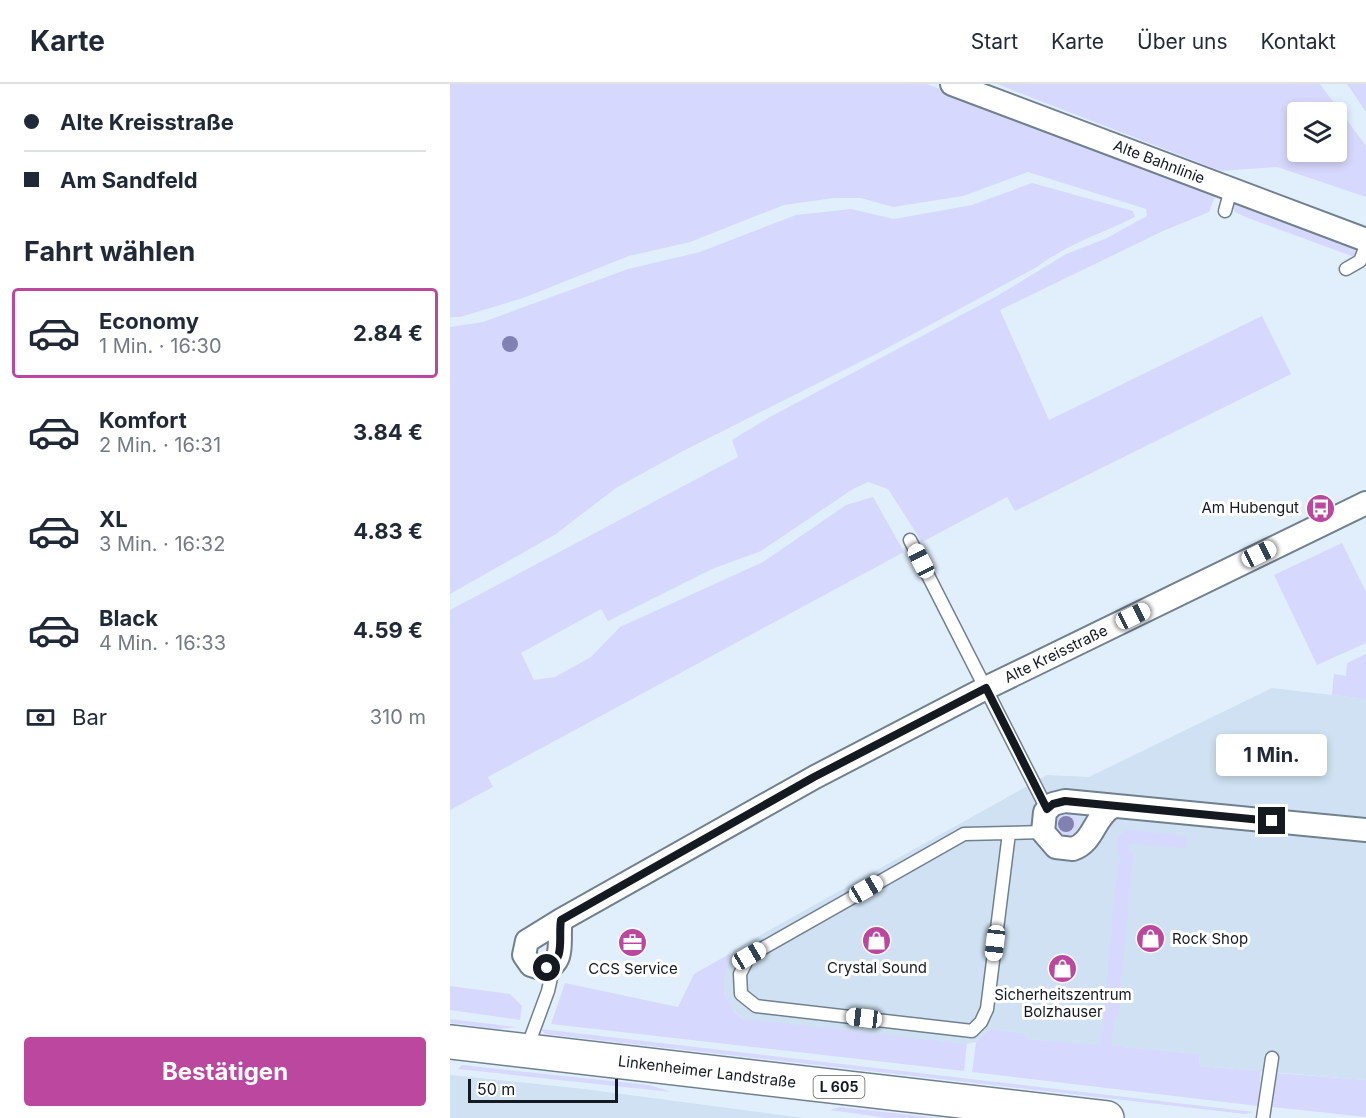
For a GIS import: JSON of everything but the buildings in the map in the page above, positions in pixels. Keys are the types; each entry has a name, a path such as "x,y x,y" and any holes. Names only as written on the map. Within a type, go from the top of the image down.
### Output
{"main road":[{"name":"Linkenheimer Landstraße","path":"450,1042 1107,1118"}],"street":[{"name":"Alte Bahnlinie","path":"952,84 1366,240"},
{"name":"Alte Kreisstraße","path":"555,964 544,969 531,965 524,955 527,940 814,777 986,688 1366,503"},
{"path":"1112,807 1101,816 1088,840 1081,847 1065,850 1056,847 1043,832 1043,818 1047,809 1053,804 1065,801 1366,830"},
{"path":"555,964 560,955 561,920"}],"lane":[{"path":"1225,211 1231,189"},
{"path":"1346,269 1360,261 1366,246"},
{"path":"910,540 1047,809"},
{"path":"1009,833 987,1009 981,1022 972,1031 756,1006 741,994 740,974 749,956 964,834 1043,832"},
{"path":"526,1051 548,991 555,964"},
{"path":"1263,1118 1272,1058"}],"shaded area":[{"path":"450,84 927,84 1216,194 1209,212 1163,231 1000,310 1049,420 1262,316 1291,374 1015,511 1007,497 922,542 888,489 868,482 853,489 761,551 712,569 608,621 601,609 521,653 534,680 555,677 591,657 620,627 763,562 846,505 873,497 904,552 488,777 493,787 450,810 450,610 738,457 732,440 768,418 997,296 1066,254 1105,239 1147,216 1146,209 1028,172 963,196 893,207 861,198 834,198 784,205 690,242 629,256 523,298 460,317 450,317"},
{"path":"997,84 1320,84 1333,102 1287,102 1287,162 1347,162 1347,120 1366,146 1366,197 1277,167 1221,171"},
{"path":"1347,84 1366,84 1366,112"},
{"path":"1032,183 1133,211 1135,217 1072,246 878,353 683,451 616,488 556,534 450,594 450,327 483,322 628,269 700,252 796,215 851,209 894,219 972,205"},
{"path":"1234,201 1358,249 1358,256 1354,257 1248,218 1235,212 1232,205"},
{"path":"1342,543 1366,592 1366,643 1317,665 1274,575"},
{"path":"1366,654 1366,699 1332,695 1334,674 1346,676 1347,663"},
{"path":"1272,688 1366,699 1366,1080 1199,1066 1200,1054 1027,1039 1022,1033 989,1029 976,1042 967,1044 752,1022 743,1019 728,1005 722,983 724,971 734,950 1047,775 1089,777"},
{"path":"1066,812 1075,815 1078,824 1075,833 1066,836 1057,833 1054,824 1057,815"},
{"path":"1127,830 1187,836 1186,848 1129,843 1129,853 1133,853 1118,1017 1114,1017 1111,1046 1200,1054 1199,1066 1261,1071 1258,1106 972,1072 976,1042 989,1029 1023,1033 1027,1039 1101,1045 1119,853 1117,852 1118,837"},
{"path":"731,953 725,971 724,989 729,1005 743,1019 967,1044 964,1071 551,1024 565,983 678,1007 694,974"},
{"path":"450,986 510,994 522,1006 520,1020 450,1010"},
{"path":"450,1019 517,1027 499,1029 451,1023"},
{"path":"541,1029 1254,1112 1245,1114 545,1034"},
{"path":"462,1065 649,1085 671,1092 458,1069"},
{"path":"1276,1073 1366,1080 1366,1117 1272,1107"},
{"path":"450,1075 584,1089 804,1118 450,1118"},
{"path":"840,1107 938,1118 887,1118 830,1110"}],"place":[{"name":"Am Hubengut","path":"1320,508"},
{"name":"Rock Shop","path":"1151,939"},
{"name":"Crystal Sound","path":"877,941"},
{"name":"CCS Service","path":"633,942"},
{"name":"Sicherheitszentrum Bolzhauser","path":"1063,968"}],"route":[{"path":"547,968 555,964 560,955 561,920 814,777 986,688 1047,809 1053,804 1065,801 1272,821"}]}
